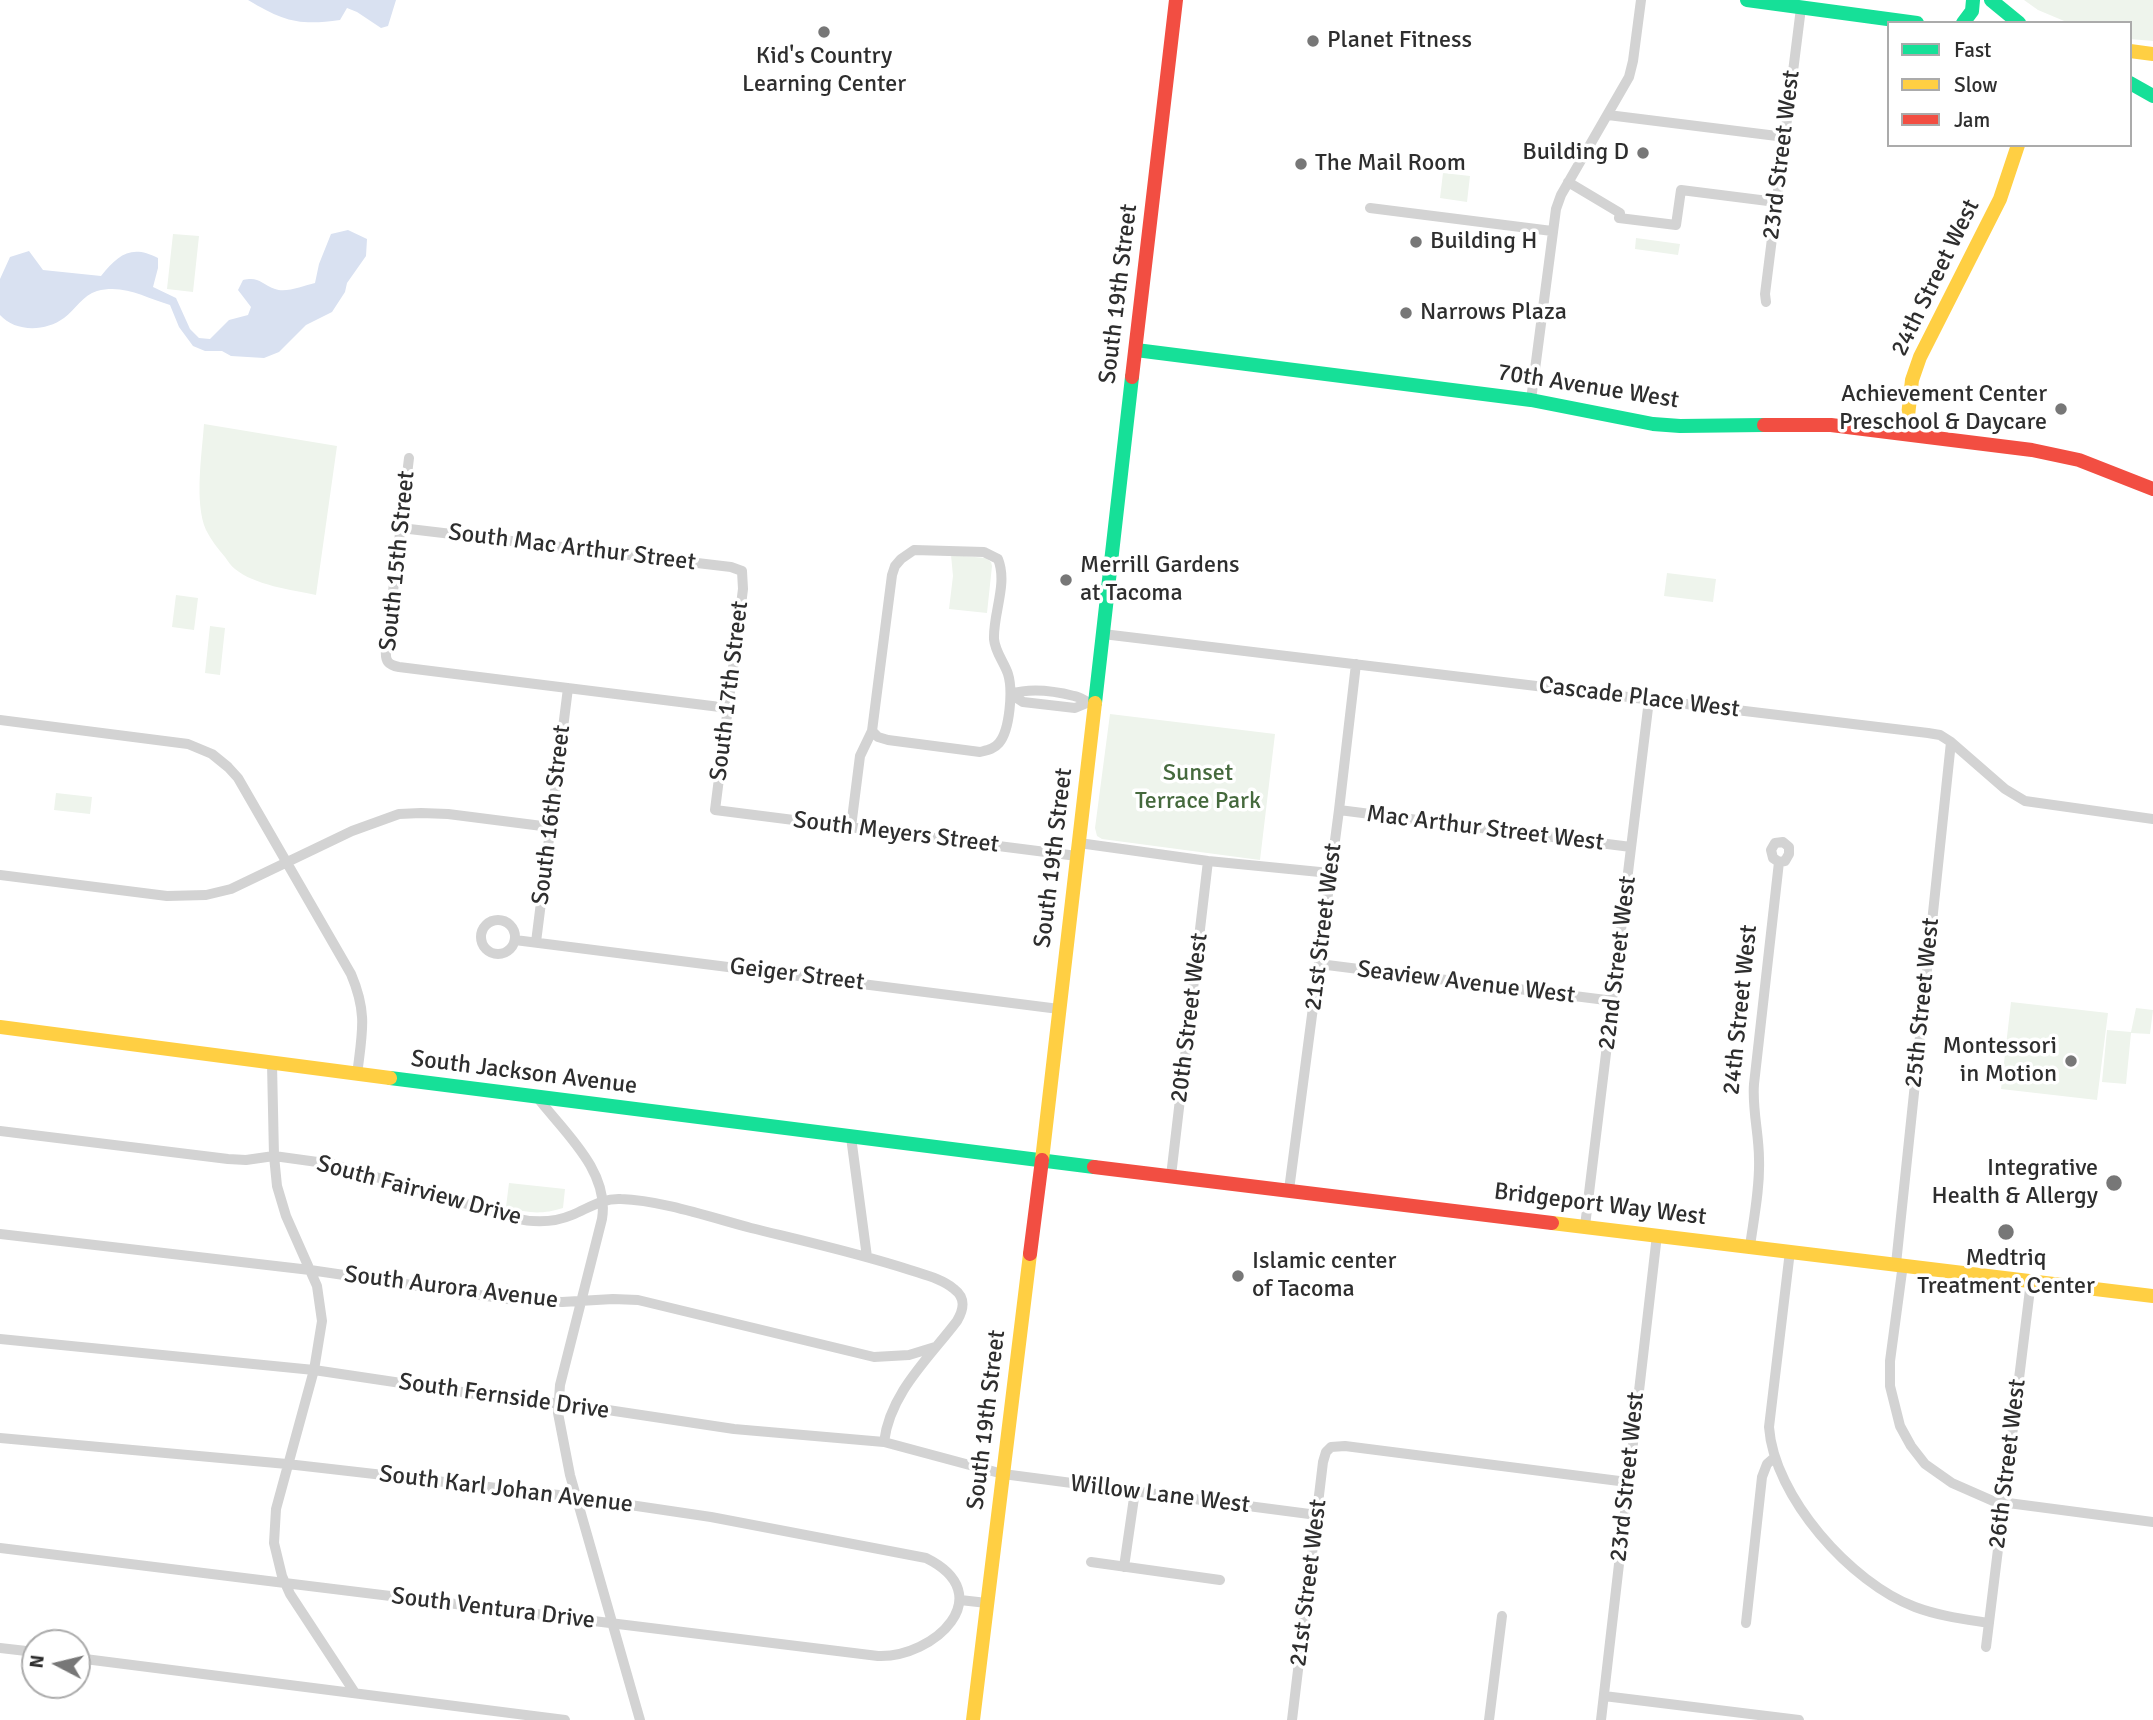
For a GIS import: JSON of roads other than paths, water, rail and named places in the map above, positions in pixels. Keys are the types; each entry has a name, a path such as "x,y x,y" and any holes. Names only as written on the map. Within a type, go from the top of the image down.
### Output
{"main road":[{"name":"South 19th Street","path":"973,1720 1042,1160 1078,849 1091,704 1103,634 1176,0"},
{"path":"1747,0 1901,21"},
{"path":"1965,21 1970,16 1973,0"},
{"path":"1991,0 2017,21"},
{"path":"2132,51 2153,54"},
{"path":"2132,84 2153,96"},
{"name":"24th Street West","path":"1906,434 1910,392 1920,356 2000,199 2017,147"},
{"name":"70th Avenue West","path":"1136,351 1531,400 1653,424 1831,425 2032,450 2063,456 2153,489"},
{"name":"South Jackson Avenue","path":"0,1027 357,1075 1042,1160"},
{"name":"Bridgeport Way West","path":"1042,1160 2153,1296"}],"street":[{"path":"1531,400 1558,202 1625,85 1631,69 1641,0"},
{"name":"23rd Street West","path":"1766,302 1801,8"},
{"path":"1608,115 1784,137"},
{"path":"1568,182 1620,213 1619,218 1676,225 1681,190 1776,202"},
{"path":"1370,208 1552,231"},
{"name":"South 15th Street","path":"409,457 386,650 388,663 399,667 568,688"},
{"name":"South Mac Arthur Street","path":"401,528 731,567 742,572"},
{"path":"851,827 860,756 872,731 895,566 914,550 984,552 998,559 1001,572 994,639 1011,694 1002,738 991,750 980,752 888,740 878,737 872,731"},
{"name":"South 17th Street","path":"715,810 743,589 742,572"},
{"name":"Cascade Place West","path":"1103,634 1913,730 1940,735 2005,789 2025,801 2153,819"},
{"name":"21st Street West","path":"1289,1190 1356,664"},
{"path":"568,688 728,708"},
{"name":"South 16th Street","path":"536,942 568,688"},
{"path":"1011,694 1025,690 1077,696 1091,704"},
{"name":"22nd Street West","path":"1585,1226 1650,700"},
{"path":"0,720 175,742 200,748 222,762 238,778 360,994 363,1028 357,1075"},
{"name":"25th Street West","path":"1951,742 1889,1379 1894,1406 1900,1426 1916,1454 1936,1473 1972,1493 2003,1503 2153,1522"},
{"name":"South Meyers Street","path":"715,810 851,827 1078,849"},
{"name":"Mac Arthur Street West","path":"1339,810 1631,847"},
{"path":"0,875 167,896 194,896 232,888 362,827 399,814 449,814 550,827"},
{"path":"1078,849 1330,873"},
{"name":"20th Street West","path":"1171,1176 1208,860"},
{"name":"24th Street West","path":"1750,1245 1759,1167 1753,1108 1754,1084 1779,862"},
{"name":"Geiger Street","path":"515,940 1059,1009"},
{"name":"Seaview Avenue West","path":"1319,964 1614,1001"},
{"path":"272,1064 274,1156 280,1198 317,1286 322,1321 314,1370 276,1509 276,1552 285,1583 355,1693"},
{"path":"537,1097 589,1163 600,1183 604,1200 583,1301 561,1379 559,1421 576,1497 640,1720"},
{"name":"South Fairview Drive","path":"0,1131 228,1159 246,1160 274,1156 321,1162 531,1222 562,1219 604,1200 622,1199 661,1206 867,1257 949,1285 959,1293 963,1306 957,1321 937,1346"},
{"path":"851,1137 867,1257"},
{"name":"South Aurora Avenue","path":"0,1234 310,1270 507,1299 539,1302 623,1299 644,1301 874,1357 909,1356 937,1346"},
{"name":"23rd Street West","path":"1601,1720 1657,1235"},
{"path":"1790,1251 1770,1407 1770,1438 1775,1457 1792,1492 1816,1530 1835,1552 1856,1571 1893,1596 1914,1607 1989,1623"},
{"name":"26th Street West","path":"1986,1647 2031,1281"},
{"name":"South Fernside Drive","path":"0,1339 314,1370 734,1429 884,1442 1003,1474"},
{"path":"884,1442 903,1392 937,1346"},
{"name":"South Karl Johan Avenue","path":"0,1438 287,1464 576,1497 711,1517 922,1557 935,1563 950,1576 960,1600"},
{"name":"21st Street West","path":"1293,1720 1324,1458 1331,1447 1345,1446 1627,1482"},
{"path":"1746,1623 1762,1476 1767,1464 1775,1457"},
{"name":"Willow Lane West","path":"1003,1474 1317,1515"},
{"path":"1124,1567 1135,1491"},
{"name":"South Ventura Drive","path":"0,1548 890,1657 914,1650 942,1632 955,1617 960,1600"},
{"path":"1091,1562 1220,1580"},
{"path":"960,1600 987,1603"},
{"path":"1489,1720 1502,1616"},
{"path":"0,1648 21,1650"},
{"path":"91,1660 565,1720"},
{"path":"1604,1696 1799,1720"}],"water":[{"path":"248,0 396,0 388,26 381,28 347,8 340,20 302,22 271,13"},
{"path":"348,230 367,239 366,256 347,283 345,292 332,312 306,325 279,352 264,358 231,356 222,351 205,351 193,346 179,327 170,305 117,289 92,293 64,318 39,328 14,325 0,315 0,279 10,257 29,251 43,270 101,276 119,257 140,252 158,258 153,287 176,298 190,329 199,338 210,339 229,320 248,315 251,307 238,290 243,280 256,280 279,290 315,283 331,234"}],"place":[{"name":"Kid's Country Learning Center","path":"824,32"},
{"name":"Planet Fitness","path":"1313,41"},
{"name":"Building D","path":"1643,153"},
{"name":"The Mail Room","path":"1301,164"},
{"name":"Building H","path":"1416,242"},
{"name":"Narrows Plaza","path":"1406,313"},
{"name":"Achievement Center Preschool & Daycare","path":"2061,409"},
{"name":"Merrill Gardens at Tacoma","path":"1066,580"},
{"name":"Montessori in Motion","path":"2071,1061"},
{"name":"Integrative Health & Allergy","path":"2114,1183"},
{"name":"Medtriq Treatment Center","path":"2006,1232"},
{"name":"Islamic center of Tacoma","path":"1238,1276"}],"park label":[{"name":"Sunset Terrace Park","path":"1198,788"}]}
